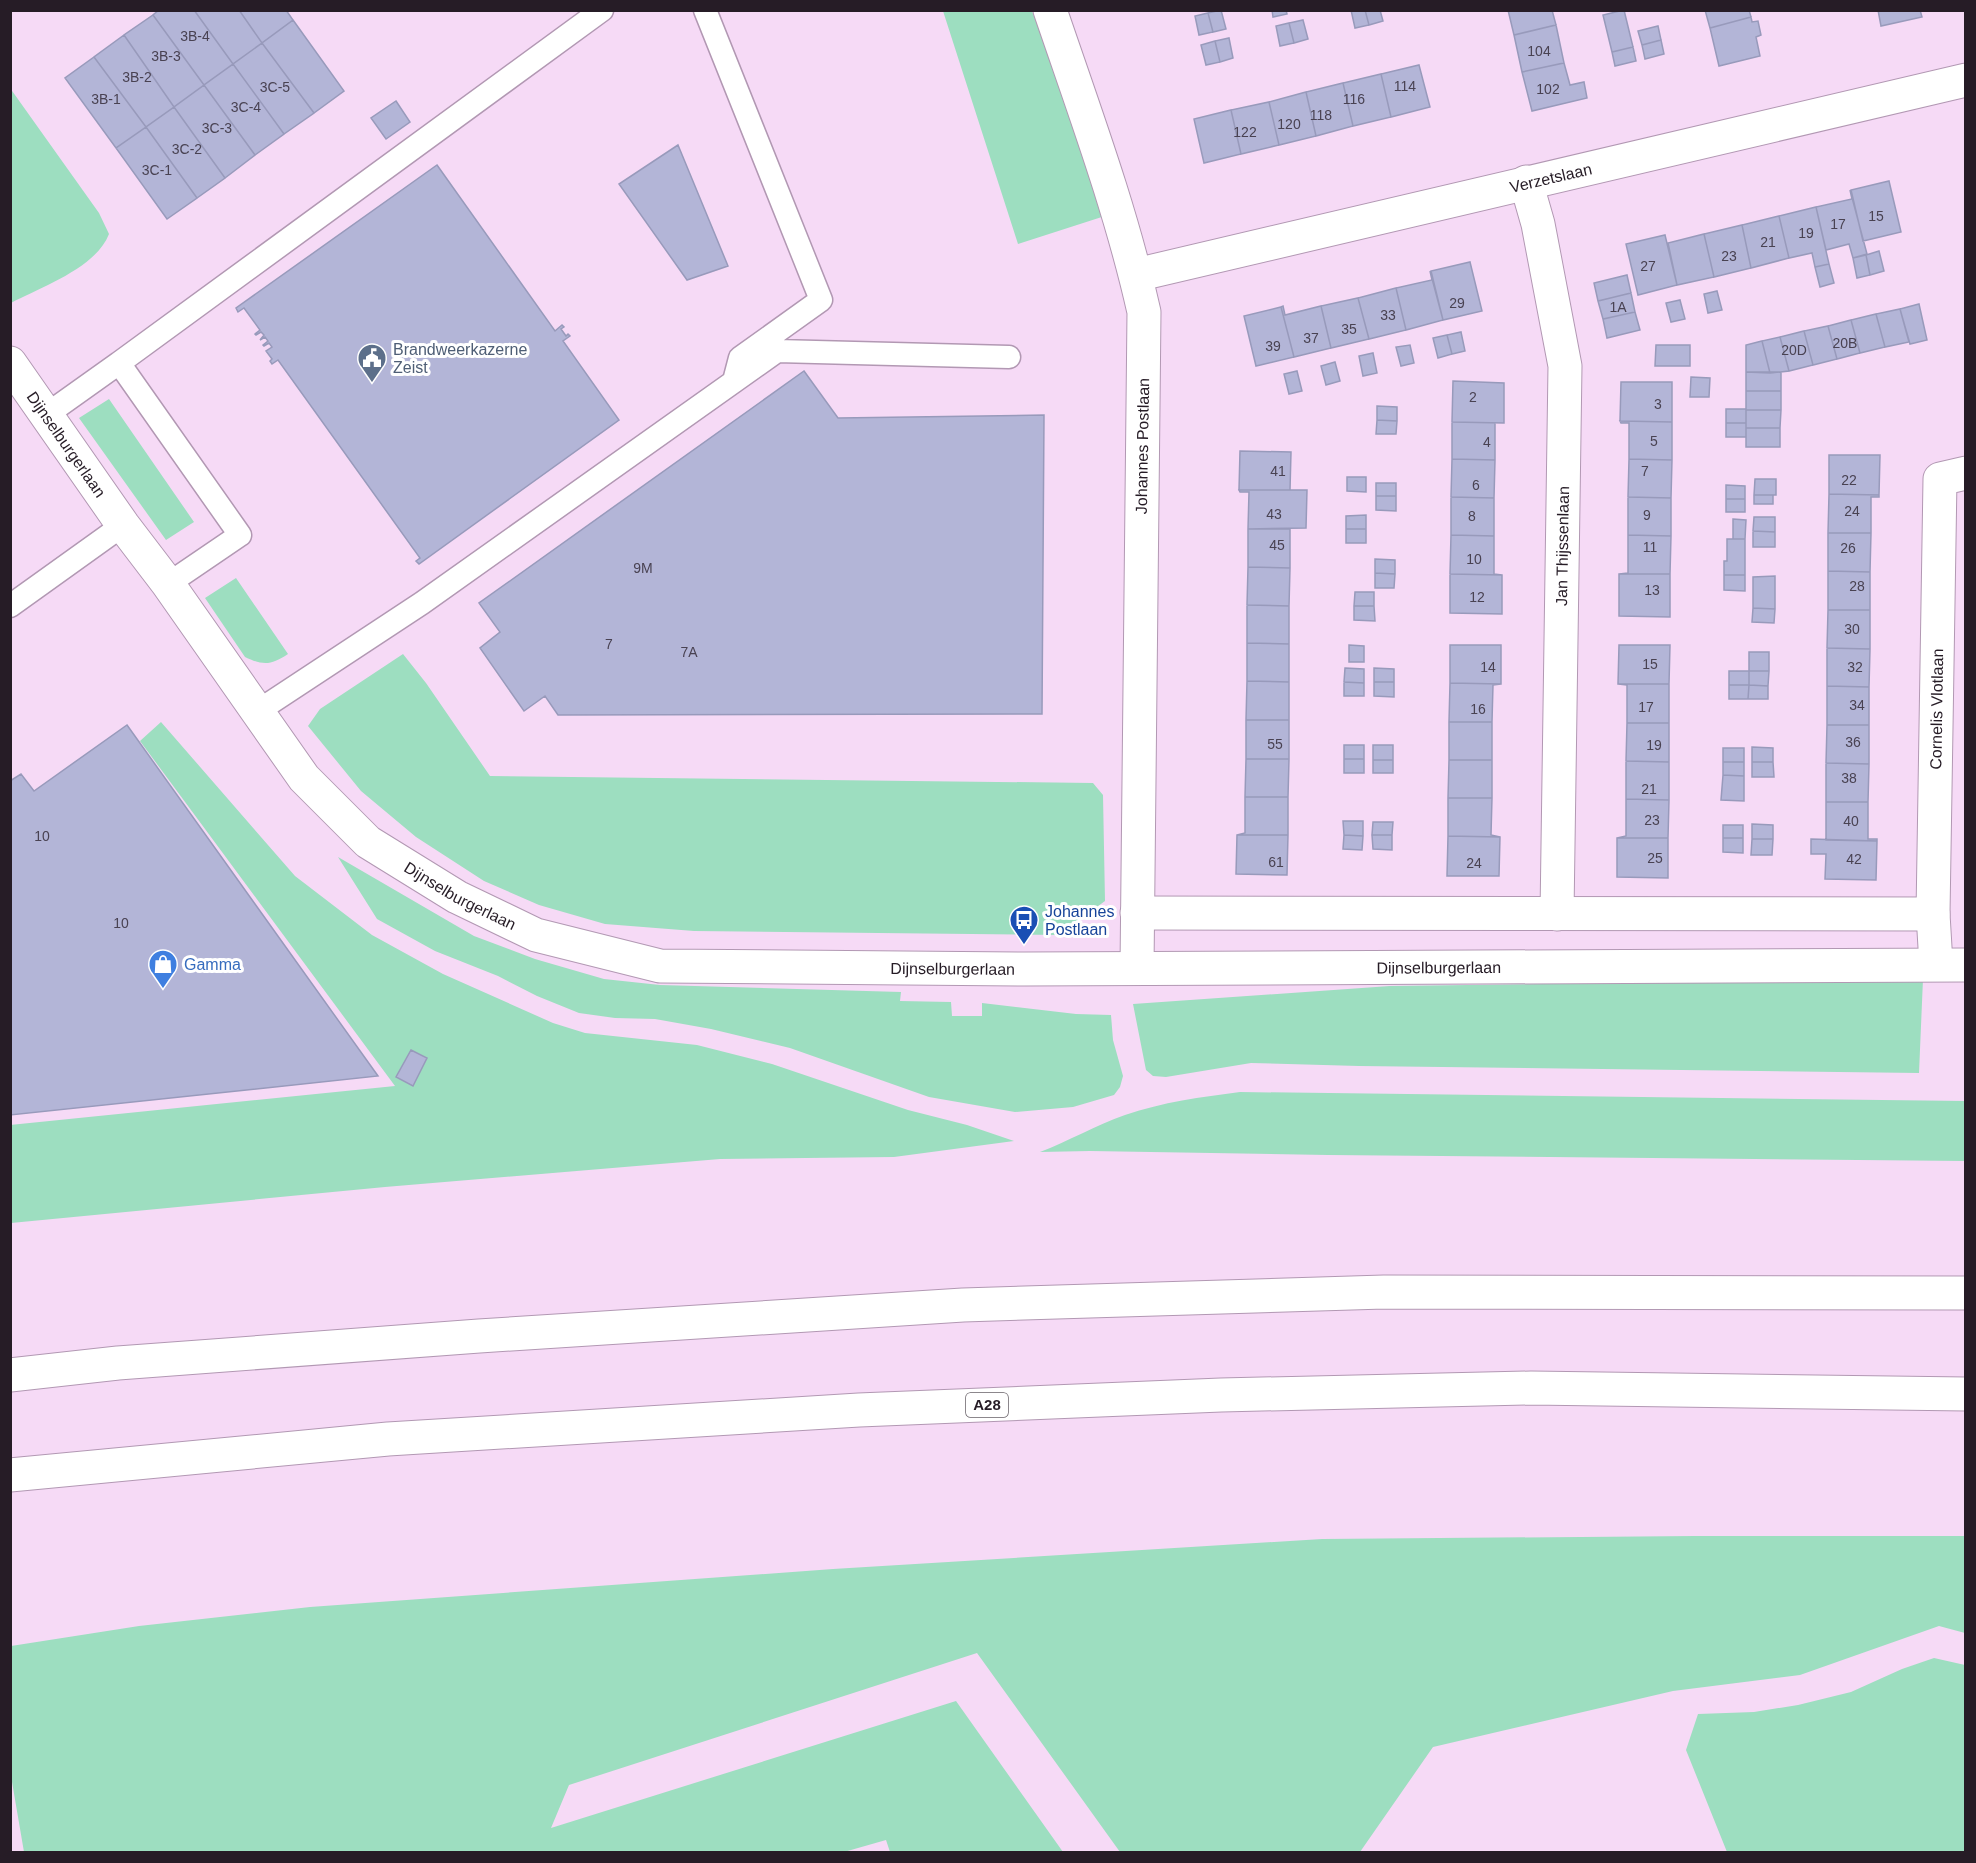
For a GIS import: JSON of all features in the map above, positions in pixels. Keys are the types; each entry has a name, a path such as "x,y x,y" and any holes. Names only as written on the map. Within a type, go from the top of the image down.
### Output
{"main road":[{"name":"Johannes Postlaan","path":"1050,10 1106,172 1136,275 1144,312 1137,968"},
{"name":"Verzetslaan","path":"1136,275 1965,80"},
{"name":"Jan Thijssenlaan","path":"1526,182 1538,224 1565,366 1557,914"},
{"name":"Dijnselburgerlaan","path":"10,363 304,778 368,842 457,897 536,935 660,966 1137,968 1951,964"},
{"name":"Cornelis Vlotlaan","path":"1951,964 1933,914 1940,479 1965,473"},
{"path":"1137,913 1933,914"},
{"path":"10,1375 118,1363 468,1337 963,1305 1384,1292 1965,1293"},
{"name":"A28","path":"10,1475 388,1439 859,1410 1210,1396 1532,1388 1965,1394"}],"lane":[{"path":"46,415 602,10"},
{"path":"705,10 820,300 740,358 734,381"},
{"path":"258,711 422,603 777,351 1010,357"},
{"path":"119,363 240,535 168,584"},
{"path":"10,606 123,525"}],"green space":[{"path":"943,11 1032,11 1107,203 1108,215 1018,244"},
{"path":"10,88 99,213 109,234 102,246 80,267 11,303"},
{"path":"109,399 194,522 166,540 79,418"},
{"path":"236,578 288,654 267,663 245,657 205,598"},
{"path":"403,654 426,683 490,776 1093,783 1103,795 1105,901 1059,935 694,931 605,924 539,905 484,881 416,837 361,791 308,726 320,709"},
{"path":"161,722 295,876 372,935 443,974 553,1023 585,1033 697,1045 772,1064 908,1110 967,1125 1014,1141 894,1157 720,1159 385,1187 11,1223 10,1125 395,1086 140,741"},
{"path":"338,857 474,936 535,959 604,979 660,985 901,992 900,1001 951,1002 952,1016 982,1016 982,1003 1076,1014 1111,1015 1113,1040 1123,1076 1120,1087 1114,1095 1073,1107 1015,1112 929,1097 790,1048 711,1029 655,1019 615,1018 579,1013 537,996 498,976 435,951 377,919"},
{"path":"1923,979 1919,1073 1251,1063 1166,1077 1153,1076 1146,1070 1133,1004 1390,986"},
{"path":"1240,1092 1965,1101 1965,1161 1040,1152 1139,1110 1182,1100"},
{"path":"1965,1536 1965,1633 1939,1626 1800,1675 1673,1691 1433,1747 1360,1852 1120,1852 977,1653 569,1785 551,1828 956,1701 1063,1852 890,1852 886,1840 844,1852 24,1852 11,1776 11,1646 139,1626 310,1607 833,1569 1322,1539"},
{"path":"1934,1658 1965,1665 1965,1852 1727,1852 1686,1750 1698,1714 1754,1712 1798,1705 1851,1692 1902,1669"}],"building":[{"path":"159,10 194,10 233,64 204,85 153,15"},
{"path":"194,10 239,10 262,43 233,64"},
{"path":"239,10 286,10 293,20 262,43"},
{"path":"1221,10 1226,29 1213,32 1208,13"},
{"path":"1272,10 1286,10 1287,14 1273,17"},
{"path":"1351,10 1365,10 1369,25 1355,28"},
{"path":"1365,10 1380,10 1383,21 1369,25"},
{"path":"1508,10 1552,10 1556,25 1514,35"},
{"path":"1624,10 1633,47 1612,52 1603,15"},
{"path":"1705,10 1749,10 1751,17 1710,28"},
{"path":"1878,10 1920,10 1922,17 1881,26"},
{"path":"1208,13 1213,32 1199,35 1195,16"},
{"path":"153,15 204,85 174,107 124,35"},
{"path":"1751,17 1752,22 1758,21 1761,35 1756,37 1760,56 1719,66 1710,28"},
{"path":"293,20 344,91 314,113 262,43"},
{"path":"1303,20 1308,39 1294,43 1289,23"},
{"path":"1289,23 1294,43 1280,46 1276,26"},
{"path":"1556,25 1564,63 1522,72 1514,35"},
{"path":"1658,26 1661,40 1642,45 1638,31"},
{"path":"124,35 174,107 146,127 94,57"},
{"path":"1229,38 1233,58 1220,62 1215,41"},
{"path":"1661,40 1664,54 1645,59 1642,45"},
{"path":"1215,41 1220,62 1206,65 1201,45"},
{"path":"262,43 314,113 284,134 233,64"},
{"path":"1633,47 1636,61 1615,66 1612,52"},
{"path":"94,57 146,127 116,148 65,78"},
{"path":"1564,63 1570,85 1584,82 1587,98 1532,111 1522,72"},
{"path":"233,64 284,134 255,155 204,85"},
{"path":"1419,65 1430,107 1391,117 1381,74"},
{"path":"1381,74 1391,117 1353,126 1343,83"},
{"path":"1343,83 1353,126 1316,136 1306,92"},
{"path":"204,85 255,155 225,178 174,107"},
{"path":"1306,92 1316,136 1279,145 1269,102"},
{"path":"396,101 410,122 386,139 371,118"},
{"path":"1269,102 1279,145 1241,154 1231,110"},
{"path":"174,107 225,178 197,198 146,127"},
{"path":"1231,110 1241,154 1204,163 1194,119"},
{"path":"146,127 197,198 167,219 116,148"},
{"path":"678,145 728,266 687,280 619,184"},
{"path":"437,165 555,331 562,325 564,327 561,329 566,336 568,334 570,336 563,341 619,420 419,564 416,561 420,558 278,360 272,364 270,361 272,359 266,351 272,347 269,343 263,345 268,341 265,337 260,340 264,335 261,332 255,334 260,330 244,308 238,312 236,308"},
{"path":"1889,181 1901,232 1863,241 1851,190"},
{"path":"1850,190 1867,254 1853,258 1849,244 1826,250 1816,207 1852,199"},
{"path":"1816,207 1829,264 1815,267 1812,253 1789,258 1779,216"},
{"path":"1779,216 1789,258 1751,268 1742,225"},
{"path":"1742,225 1751,268 1714,277 1704,234"},
{"path":"1704,234 1714,277 1677,285 1668,243"},
{"path":"1665,235 1677,285 1638,295 1626,244"},
{"path":"1879,251 1884,271 1870,275 1866,255"},
{"path":"1866,255 1870,275 1857,278 1853,258"},
{"path":"1470,262 1482,311 1443,320 1431,271"},
{"path":"1829,264 1834,283 1820,287 1815,267"},
{"path":"1430,271 1443,320 1406,330 1396,288 1432,280"},
{"path":"1627,275 1631,293 1598,301 1594,283"},
{"path":"1396,288 1406,330 1369,339 1358,298"},
{"path":"1717,291 1722,310 1708,313 1704,294"},
{"path":"1631,293 1635,312 1603,319 1598,301"},
{"path":"1358,298 1369,339 1331,348 1321,306"},
{"path":"1680,300 1685,319 1671,322 1666,303"},
{"path":"1919,304 1927,340 1910,344 1900,309"},
{"path":"1283,306 1285,315 1321,306 1331,348 1294,357 1281,307"},
{"path":"1281,307 1294,357 1256,366 1244,316"},
{"path":"1900,309 1909,342 1885,347 1876,314"},
{"path":"1635,312 1640,330 1607,338 1603,319"},
{"path":"1876,314 1885,347 1860,353 1851,320"},
{"path":"1851,320 1860,353 1837,359 1828,326"},
{"path":"1828,326 1837,359 1813,365 1804,331"},
{"path":"1804,331 1813,365 1789,371 1780,337"},
{"path":"1461,332 1465,351 1452,354 1447,335"},
{"path":"1447,335 1452,354 1438,358 1433,338"},
{"path":"1780,337 1789,371 1770,373 1762,341"},
{"path":"1762,341 1770,373 1746,372 1746,345"},
{"path":"1410,345 1414,363 1401,366 1396,347"},
{"path":"1656,345 1690,345 1690,366 1655,366"},
{"path":"1373,353 1377,373 1363,376 1359,356"},
{"path":"1335,362 1340,381 1326,385 1321,366"},
{"path":"804,371 838,418 1044,415 1042,714 558,715 545,696 524,711 480,648 500,632 479,603"},
{"path":"1297,371 1302,391 1289,394 1284,374"},
{"path":"1746,372 1781,372 1781,391 1746,391"},
{"path":"1691,377 1710,378 1709,397 1690,397"},
{"path":"1453,381 1504,383 1504,423 1452,422"},
{"path":"1621,382 1672,382 1672,422 1620,421"},
{"path":"1746,391 1781,391 1781,410 1746,410"},
{"path":"1377,406 1397,407 1397,421 1377,420"},
{"path":"1726,409 1746,409 1746,423 1726,423"},
{"path":"1746,410 1781,410 1780,428 1746,428"},
{"path":"1377,420 1397,421 1396,434 1376,434"},
{"path":"1620,421 1672,422 1672,460 1629,459 1629,423"},
{"path":"1452,422 1504,423 1495,423 1495,460 1452,459"},
{"path":"1726,423 1746,423 1746,437 1726,437"},
{"path":"1746,428 1780,428 1780,447 1746,447"},
{"path":"1240,451 1291,452 1290,490 1239,490"},
{"path":"1829,455 1880,455 1879,495 1829,494"},
{"path":"1452,459 1495,460 1494,498 1451,497"},
{"path":"1629,459 1672,460 1671,498 1628,497"},
{"path":"1347,477 1366,477 1366,492 1347,491"},
{"path":"1755,479 1776,479 1776,495 1754,495"},
{"path":"1376,483 1396,483 1396,496 1376,496"},
{"path":"1726,485 1745,486 1745,499 1726,499"},
{"path":"1239,490 1307,490 1306,528 1248,529 1249,492"},
{"path":"1829,494 1879,495 1879,497 1871,497 1871,533 1828,533"},
{"path":"1754,495 1773,495 1773,504 1754,504"},
{"path":"1376,496 1396,496 1396,511 1376,510"},
{"path":"1451,497 1494,498 1494,536 1451,535"},
{"path":"1628,497 1671,498 1671,536 1628,535"},
{"path":"1726,499 1745,499 1745,512 1726,512"},
{"path":"1366,515 1366,529 1346,529 1346,516"},
{"path":"1754,517 1775,517 1775,532 1753,531"},
{"path":"1733,519 1746,520 1745,539 1733,539"},
{"path":"1248,529 1290,529 1290,568 1248,567"},
{"path":"1346,529 1366,529 1366,543 1346,543"},
{"path":"1753,531 1775,532 1775,547 1753,547"},
{"path":"1828,533 1871,533 1870,572 1828,571"},
{"path":"1451,535 1494,536 1494,574 1502,575 1450,574"},
{"path":"1628,535 1671,536 1670,574 1619,574 1628,573"},
{"path":"1727,539 1745,539 1745,575 1724,575 1724,561 1727,561"},
{"path":"1375,559 1395,560 1395,574 1375,573"},
{"path":"1248,567 1290,568 1289,606 1247,605"},
{"path":"1828,571 1870,572 1870,610 1828,610"},
{"path":"1375,573 1395,574 1394,588 1375,588"},
{"path":"1450,574 1502,575 1502,614 1450,613"},
{"path":"1619,574 1670,574 1670,617 1619,616"},
{"path":"1724,575 1745,575 1745,591 1724,590"},
{"path":"1775,576 1775,609 1753,608 1753,577"},
{"path":"1355,592 1374,592 1374,606 1354,606"},
{"path":"1247,605 1289,606 1289,644 1247,643"},
{"path":"1354,606 1374,606 1375,621 1354,620"},
{"path":"1753,608 1775,609 1774,623 1752,622"},
{"path":"1828,610 1870,610 1870,649 1827,648"},
{"path":"1247,643 1289,644 1289,682 1247,681"},
{"path":"1349,645 1364,646 1364,662 1349,662"},
{"path":"1450,645 1501,645 1501,684 1450,683"},
{"path":"1619,645 1670,645 1669,684 1618,684"},
{"path":"1827,648 1870,649 1869,687 1827,686"},
{"path":"1749,652 1769,652 1769,671 1749,671"},
{"path":"1345,668 1364,669 1364,683 1344,682"},
{"path":"1374,668 1394,669 1394,682 1374,682"},
{"path":"1729,671 1749,671 1749,685 1729,685"},
{"path":"1749,671 1769,671 1768,686 1749,685"},
{"path":"1247,681 1289,682 1289,720 1246,720"},
{"path":"1344,682 1364,683 1364,696 1344,696"},
{"path":"1374,682 1394,682 1394,697 1374,696"},
{"path":"1450,683 1501,684 1493,685 1492,722 1449,722"},
{"path":"1618,684 1669,684 1669,723 1627,723 1627,685"},
{"path":"1729,685 1749,685 1748,699 1729,699"},
{"path":"1749,685 1768,686 1768,699 1748,699"},
{"path":"1827,686 1869,687 1869,725 1827,725"},
{"path":"1246,720 1289,720 1289,759 1246,759"},
{"path":"1449,722 1492,722 1492,760 1449,760"},
{"path":"1627,723 1669,723 1669,762 1626,761"},
{"name":"Gamma","path":"127,725 378,1076 10,1115 10,781 21,774 34,791"},
{"path":"1827,725 1869,725 1869,764 1826,763"},
{"path":"1344,745 1364,745 1364,759 1344,759"},
{"path":"1373,745 1393,745 1393,760 1373,760"},
{"path":"1752,747 1773,748 1773,762 1752,762"},
{"path":"1723,748 1744,748 1744,762 1723,762"},
{"path":"1246,759 1289,759 1288,797 1245,797"},
{"path":"1344,759 1364,759 1364,773 1344,773"},
{"path":"1373,760 1393,760 1393,773 1373,773"},
{"path":"1449,760 1492,760 1492,798 1448,798"},
{"path":"1626,761 1669,762 1669,800 1626,799"},
{"path":"1723,762 1744,762 1744,776 1723,775"},
{"path":"1752,762 1773,762 1774,777 1752,777"},
{"path":"1826,763 1869,764 1868,802 1826,802"},
{"path":"1723,775 1744,776 1744,801 1721,800"},
{"path":"1245,797 1288,797 1288,835 1237,835 1245,833"},
{"path":"1448,798 1492,798 1491,835 1500,837 1448,836"},
{"path":"1626,799 1669,800 1668,838 1617,838 1626,836"},
{"path":"1826,802 1868,802 1868,839 1877,839 1877,841 1826,840"},
{"path":"1343,821 1363,821 1363,836 1344,835"},
{"path":"1373,822 1393,822 1392,835 1372,835"},
{"path":"1752,824 1773,825 1773,839 1752,839"},
{"path":"1723,825 1743,825 1743,838 1723,838"},
{"path":"1237,835 1288,835 1287,875 1236,874"},
{"path":"1344,835 1363,836 1362,850 1343,849"},
{"path":"1372,835 1392,835 1392,850 1373,849"},
{"path":"1448,836 1500,837 1499,876 1447,876"},
{"path":"1617,838 1668,838 1668,878 1617,877"},
{"path":"1723,838 1743,838 1743,853 1723,852"},
{"path":"1752,839 1773,839 1772,855 1751,855"},
{"path":"1811,839 1877,841 1876,880 1825,879 1826,854 1811,854"},
{"path":"411,1050 427,1058 413,1086 396,1077"}],"place":[{"name":"Brandweerkazerne Zeist","path":"372,384"},
{"name":"Johannes Postlaan","path":"1024,946"},
{"name":"Gamma","path":"163,990"}]}
